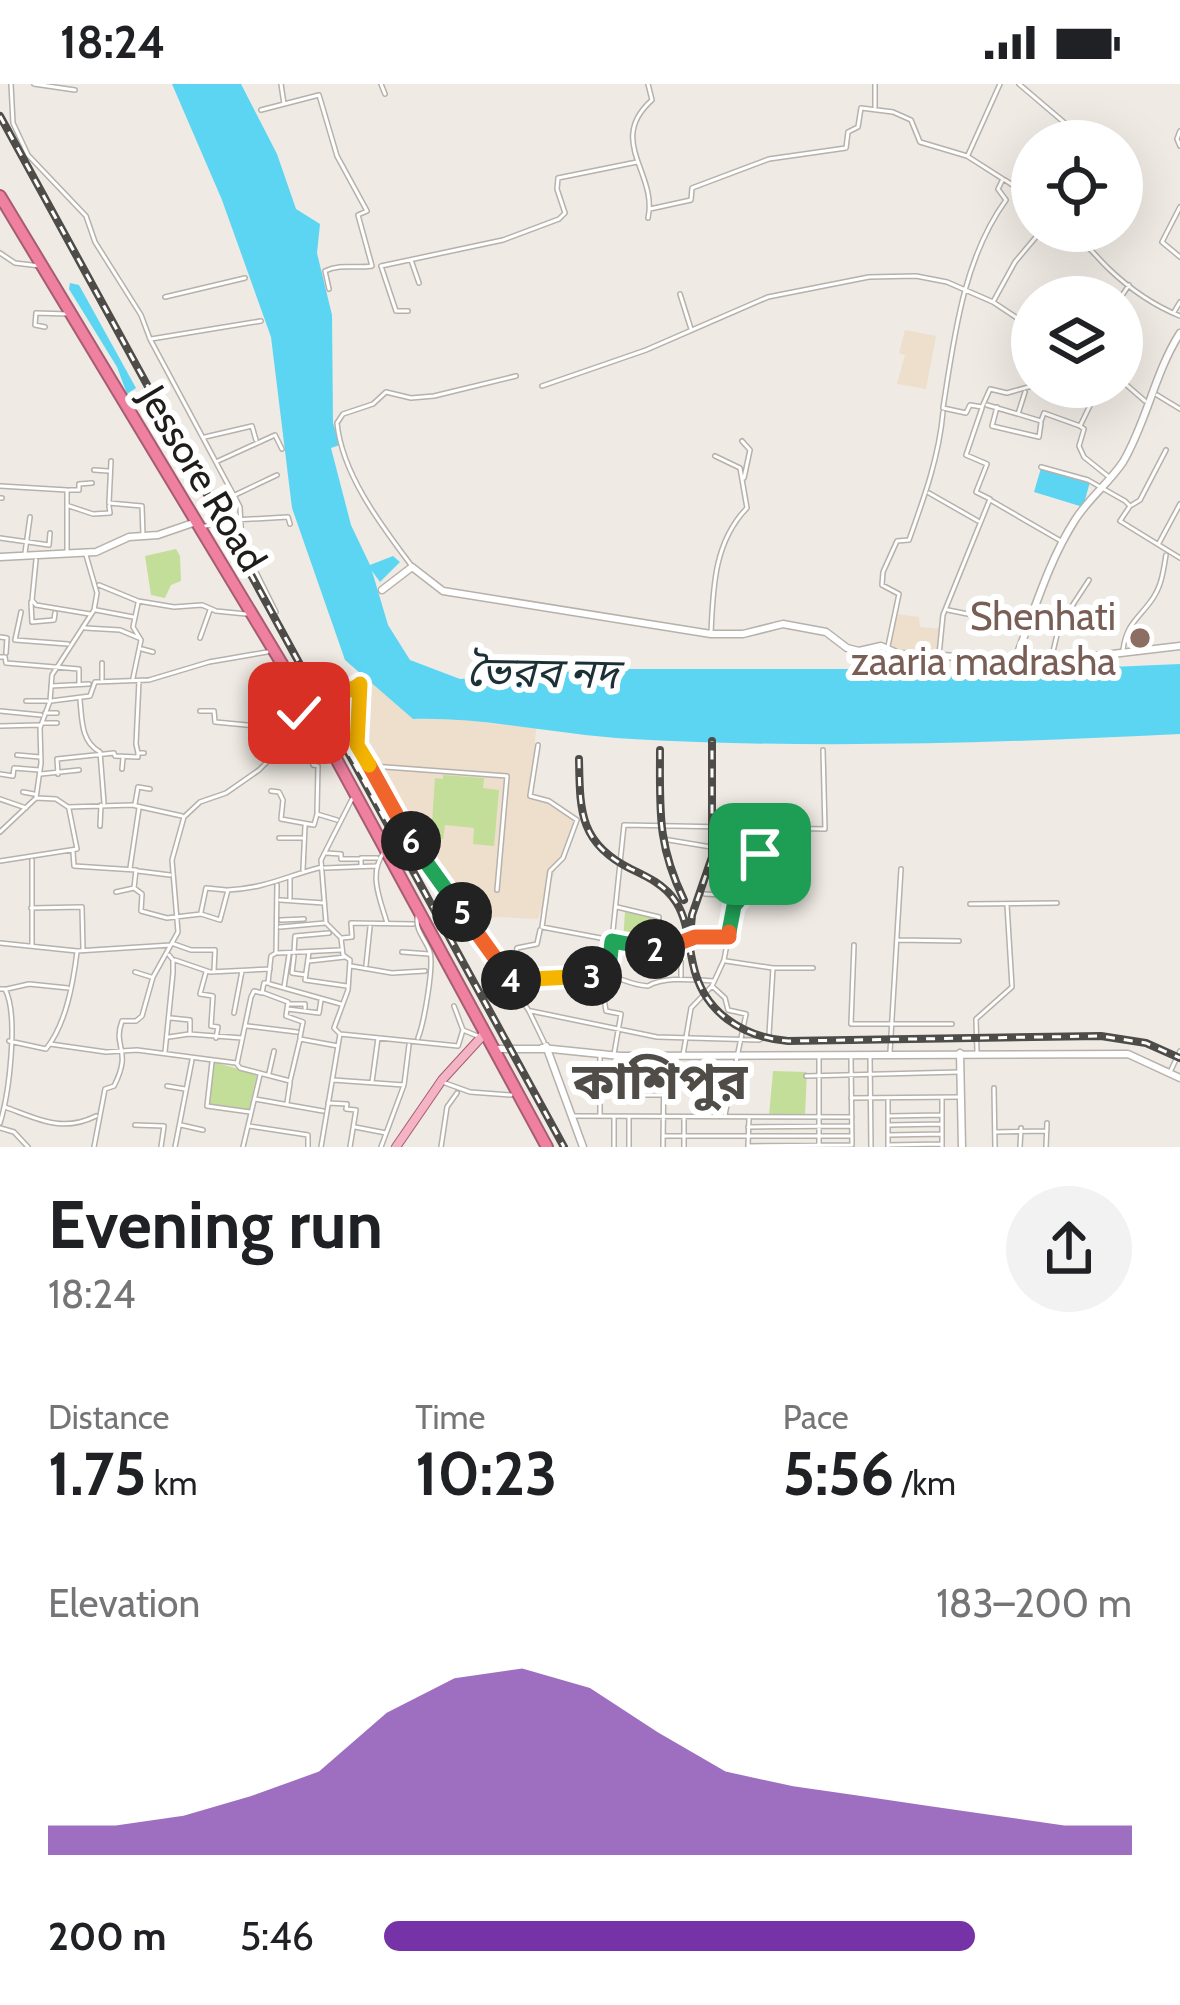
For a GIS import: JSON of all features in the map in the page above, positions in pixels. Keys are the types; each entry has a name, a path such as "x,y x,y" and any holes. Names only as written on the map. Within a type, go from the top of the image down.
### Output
{"highway":[{"name":"Jessore Road","path":"0,199 307,709 382,855 547,1147"},
{"name":"Jessore Road","path":"0,199 354,794"}],"main road":[{"path":"398,1147 442,1080 484,1035"},
{"path":"398,1147 472,1051 494,1049"}],"street":[{"path":"11,84 14,123 28,154 86,217 95,242 141,315 234,496 244,550 276,612"},
{"path":"34,84 75,90"},
{"path":"280,84 284,104"},
{"path":"307,84 309,98"},
{"path":"381,84 385,94"},
{"path":"647,84 652,98 639,112 632,138 650,209 648,218"},
{"path":"875,84 875,109"},
{"path":"967,156 1000,84"},
{"path":"1018,84 1061,120"},
{"path":"261,110 320,94 337,156 367,211 358,215 372,266 338,265 325,271 329,289"},
{"path":"650,209 691,200 694,187 769,159 846,148 848,132 858,128 859,109 913,121 920,142 967,156 1011,184"},
{"path":"1180,131 1180,146"},
{"path":"408,310 396,311 381,266 447,255 559,219 565,213 558,178 637,162"},
{"path":"888,648 899,594 882,585 883,572 897,541 909,540 935,468 948,362 988,228 1006,200 998,189 1004,179"},
{"path":"1180,207 1162,242 1180,257"},
{"path":"993,302 1023,252"},
{"path":"1095,252 1120,276"},
{"path":"0,253 15,263 41,266"},
{"path":"411,258 419,283"},
{"path":"542,386 769,297 869,277 916,276 967,289 1011,314"},
{"path":"165,297 244,278"},
{"path":"680,294 692,331"},
{"path":"1143,295 1177,315 1180,302"},
{"path":"45,327 35,325 36,313 69,314"},
{"path":"150,339 262,321"},
{"path":"1016,658 1063,542 1089,499 1110,478 1150,407 1168,351 1180,333"},
{"path":"515,376 434,396 411,398 386,392 373,404 343,414 337,423 343,450 376,519 412,567 443,591 711,634 743,634 783,624 826,632 847,648 888,648 899,654 1052,658 1180,646"},
{"path":"1011,392 991,389 983,405 966,455 987,464 976,492 1063,542"},
{"path":"1155,394 1180,409"},
{"path":"1143,400 1150,407"},
{"path":"943,408 966,413 970,405 983,405 1041,421"},
{"path":"997,407 992,426 1040,436 1043,413 1080,426 1084,429 1078,446 1084,457 1110,478"},
{"path":"1018,414 1020,408"},
{"path":"1052,416 1055,408"},
{"path":"1080,426 1089,408"},
{"path":"204,437 252,426 256,442"},
{"path":"217,462 275,435 282,449"},
{"path":"742,441 750,450 743,479"},
{"path":"1166,450 1140,500 1120,521 1180,558"},
{"path":"711,634 712,583 731,524 747,508 740,468 715,456"},
{"path":"67,506 93,514 110,513 111,460"},
{"path":"1041,467 1102,487 1130,506"},
{"path":"94,470 110,472"},
{"path":"234,496 277,475"},
{"path":"0,486 79,490 79,484 92,483"},
{"path":"67,490 67,554"},
{"path":"925,491 979,521"},
{"path":"939,656 940,624 990,499"},
{"path":"109,503 142,506 143,536"},
{"path":"1158,545 1180,504"},
{"path":"25,555 30,517"},
{"path":"0,557 86,553 129,537 196,525 287,517 290,524"},
{"path":"0,538 49,545 50,533"},
{"path":"0,832 36,796 41,724 54,667 63,662 93,612 96,585 86,553"},
{"path":"1123,650 1126,628 1150,603 1164,578 1167,553"},
{"path":"36,554 32,622 54,620 55,609"},
{"path":"382,590 412,567"},
{"path":"1052,658 1057,632 1089,580"},
{"path":"96,585 138,601 248,614"},
{"path":"32,600 55,609 135,618"},
{"path":"17,755 42,760 113,753 138,757 133,666 141,638 134,627 138,601"},
{"path":"200,638 211,609"},
{"path":"946,610 1057,632"},
{"path":"21,612 15,640 70,644"},
{"path":"83,628 120,630 141,638"},
{"path":"0,637 7,638 6,663 79,669 79,685"},
{"path":"140,649 153,652"},
{"path":"49,686 136,679 270,651"},
{"path":"102,663 103,682"},
{"path":"68,668 68,686"},
{"path":"87,704 93,683"},
{"path":"94,1147 105,1089 121,1073 125,1051 118,1029 122,1021 142,1016 153,978 178,932 172,875 184,817 200,802 226,793 253,775 272,757 301,711 360,684 357,745 413,844 530,1011 583,1147"},
{"path":"137,696 146,696"},
{"path":"26,701 89,697"},
{"path":"80,698 86,737 101,755 100,826"},
{"path":"0,711 58,713"},
{"path":"200,711 214,711 215,722 290,729"},
{"path":"8,714 8,724"},
{"path":"0,726 57,723"},
{"path":"271,791 279,792 283,800 281,819 314,825 318,766 313,765 310,751 314,724"},
{"path":"511,979 518,948 537,944 550,871 563,858 577,820 571,812 530,796 538,745"},
{"path":"620,1095 621,1014 606,1011 604,998 591,991 592,979 610,959 624,826 825,829 823,750"},
{"path":"122,769 123,756"},
{"path":"57,759 58,774"},
{"path":"370,766 507,776 497,890"},
{"path":"0,774 13,776 14,768 58,774 79,770"},
{"path":"134,888 139,788 150,789"},
{"path":"23,792 56,799 68,807 116,804 184,817"},
{"path":"354,794 324,853 326,923 341,938 352,938 352,923 387,925 417,918 431,954 428,1014 418,1040"},
{"path":"0,799 26,808"},
{"path":"115,813 116,804"},
{"path":"0,861 73,850 77,845 68,807"},
{"path":"317,814 339,821"},
{"path":"303,872 305,823"},
{"path":"663,826 663,839 711,847"},
{"path":"682,1057 691,1008 713,984 724,960 738,896 752,884 760,854 760,828"},
{"path":"279,838 304,838"},
{"path":"73,850 74,866 172,875"},
{"path":"324,853 377,866"},
{"path":"201,914 206,888 277,885 303,872 382,855"},
{"path":"382,855 375,880 387,925"},
{"path":"32,858 32,947"},
{"path":"890,1054 901,869"},
{"path":"290,878 290,900"},
{"path":"268,983 279,923 277,885"},
{"path":"116,892 134,888 142,894 141,911 179,917 201,914 220,920 229,890"},
{"path":"705,893 738,896"},
{"path":"278,900 325,903"},
{"path":"970,904 1057,903"},
{"path":"977,1053 976,1019 1012,987 1007,905"},
{"path":"9,1041 46,1049 50,1044 72,989 80,951 82,907 32,908"},
{"path":"616,907 659,916 656,949"},
{"path":"279,923 304,919"},
{"path":"279,923 326,923"},
{"path":"366,967 371,923"},
{"path":"541,925 675,952 681,955 681,979"},
{"path":"284,988 295,936 332,932"},
{"path":"308,936 305,980 348,986"},
{"path":"675,952 677,944 695,937 729,937"},
{"path":"341,938 350,966 334,1028 340,1034 458,1046 463,1030 454,1006"},
{"path":"895,940 959,941"},
{"path":"0,943 80,951 172,944 215,950 214,972"},
{"path":"854,945 851,1024 952,1024"},
{"path":"276,953 343,950"},
{"path":"324,951 324,961"},
{"path":"402,952 431,954"},
{"path":"167,953 173,961 214,972 270,969"},
{"path":"292,954 292,973 306,974"},
{"path":"308,961 346,957"},
{"path":"724,960 813,968"},
{"path":"165,1054 173,961"},
{"path":"604,963 604,975 616,976 623,983 649,986 681,979 713,984 728,1010 746,1014 725,1117"},
{"path":"350,966 392,973 428,971"},
{"path":"530,1011 685,1041 759,1040 769,1035 773,968"},
{"path":"234,1013 242,969"},
{"path":"206,970 200,994 213,996 211,1026 218,1028 216,1037"},
{"path":"136,972 153,978"},
{"path":"511,979 592,979"},
{"path":"262,993 264,982 343,1004"},
{"path":"28,1147 14,1132 0,1126 10,1070 12,1002 2,989 29,984 72,989"},
{"path":"237,1064 254,991 287,1007 319,1013 322,999"},
{"path":"287,1007 286,1016 303,1022 287,1105"},
{"path":"169,1018 190,1020 190,1034"},
{"path":"245,1025 338,1046"},
{"path":"463,1030 484,1035"},
{"path":"167,1037 190,1034 242,1039"},
{"path":"321,1147 340,1034"},
{"path":"372,1082 378,1036"},
{"path":"381,1147 404,1085 410,1042"},
{"path":"50,1044 212,1059 290,1081"},
{"path":"494,1049 545,1048 664,1058 1128,1054 1180,1078"},
{"path":"269,1075 274,1051"},
{"path":"1170,1072 1180,1051"},
{"path":"870,1055 960,1054"},
{"path":"960,1054 962,1147"},
{"path":"600,1055 600,1116"},
{"path":"819,1055 819,1146"},
{"path":"748,1119 748,1147 852,1146 851,1055"},
{"path":"870,1055 872,1147"},
{"path":"664,1058 738,1057"},
{"path":"135,1125 164,1126 161,1145 176,1146 193,1058"},
{"path":"663,1147 664,1058"},
{"path":"212,1059 207,1106 250,1112"},
{"path":"0,1069 10,1070"},
{"path":"806,1076 961,1072"},
{"path":"243,1147 260,1073"},
{"path":"620,1074 731,1089"},
{"path":"331,1080 404,1085"},
{"path":"444,1082 459,1090 505,1097 517,1093"},
{"path":"167,1086 187,1089"},
{"path":"994,1088 995,1147"},
{"path":"441,1147 447,1107 459,1090"},
{"path":"601,1095 663,1096"},
{"path":"888,1098 889,1146 942,1145 942,1097"},
{"path":"851,1098 961,1097"},
{"path":"254,1099 325,1112"},
{"path":"326,1103 347,1104 346,1109 356,1110 350,1147"},
{"path":"5,1107 50,1125 69,1126 98,1115"},
{"path":"628,1147 629,1115"},
{"path":"684,1115 684,1147"},
{"path":"888,1116 942,1115"},
{"path":"572,1116 852,1117"},
{"path":"614,1116 614,1147"},
{"path":"179,1124 203,1130"},
{"path":"888,1125 942,1124"},
{"path":"1046,1147 1047,1124"},
{"path":"248,1126 308,1135 308,1147"},
{"path":"748,1127 852,1126"},
{"path":"353,1127 387,1133"},
{"path":"1020,1147 1021,1130"},
{"path":"994,1132 1047,1131"},
{"path":"889,1135 942,1134"},
{"path":"663,1136 852,1136"},
{"path":"768,1137 768,1146"}],"shaded area":[{"path":"905,330 936,336 926,389 897,384 905,355 899,353"},
{"path":"896,614 919,617 920,627 941,629 939,656 900,653 890,647"},
{"path":"369,681 413,719 536,728 531,796 571,812 573,821 538,919 468,920 413,844 357,745 360,684"}],"green space":[{"path":"176,549 181,581 171,585 165,598 151,595 145,556"},
{"path":"443,775 484,778 483,788 499,790 494,846 473,844 474,828 445,825 443,839 431,838 435,778 443,779"},
{"path":"625,912 658,918 655,947 623,941"},
{"path":"213,1062 257,1074 249,1110 208,1105"},
{"path":"773,1071 807,1072 805,1114 769,1116"}],"water":[{"name":"ভৈরব নদ","path":"172,84 241,84 277,154 296,209 320,224 317,253 332,315 333,423 340,445 331,448 351,525 370,565 393,556 400,562 380,582 372,571 388,625 410,660 460,679 611,669 1065,669 1180,664 1180,734 769,744 632,739 413,719 345,660 292,508 271,337 222,200"},
{"path":"70,283 79,285 136,388 127,394 117,367 69,289"},
{"path":"1041,468 1090,482 1083,507 1034,492"}],"railway":[{"path":"0,116 564,1147"},
{"path":"690,936 692,915 712,857 712,741"},
{"path":"660,750 665,844 684,900"},
{"path":"579,759 582,810 592,836 614,859 672,896 683,917 698,981 715,1008 740,1028 788,1041 1101,1036 1146,1043 1180,1058"}],"place":[{"name":"Shenhati zaaria madrasha","path":"1140,638"}],"district":[{"name":"কাশিপুর","path":"660,1081"}],"route":[{"path":"299,713 360,684 357,745 413,844 510,982 511,977 592,979 610,959 612,941 675,952 677,944 695,937 729,937 734,906 752,884 760,854"}]}
